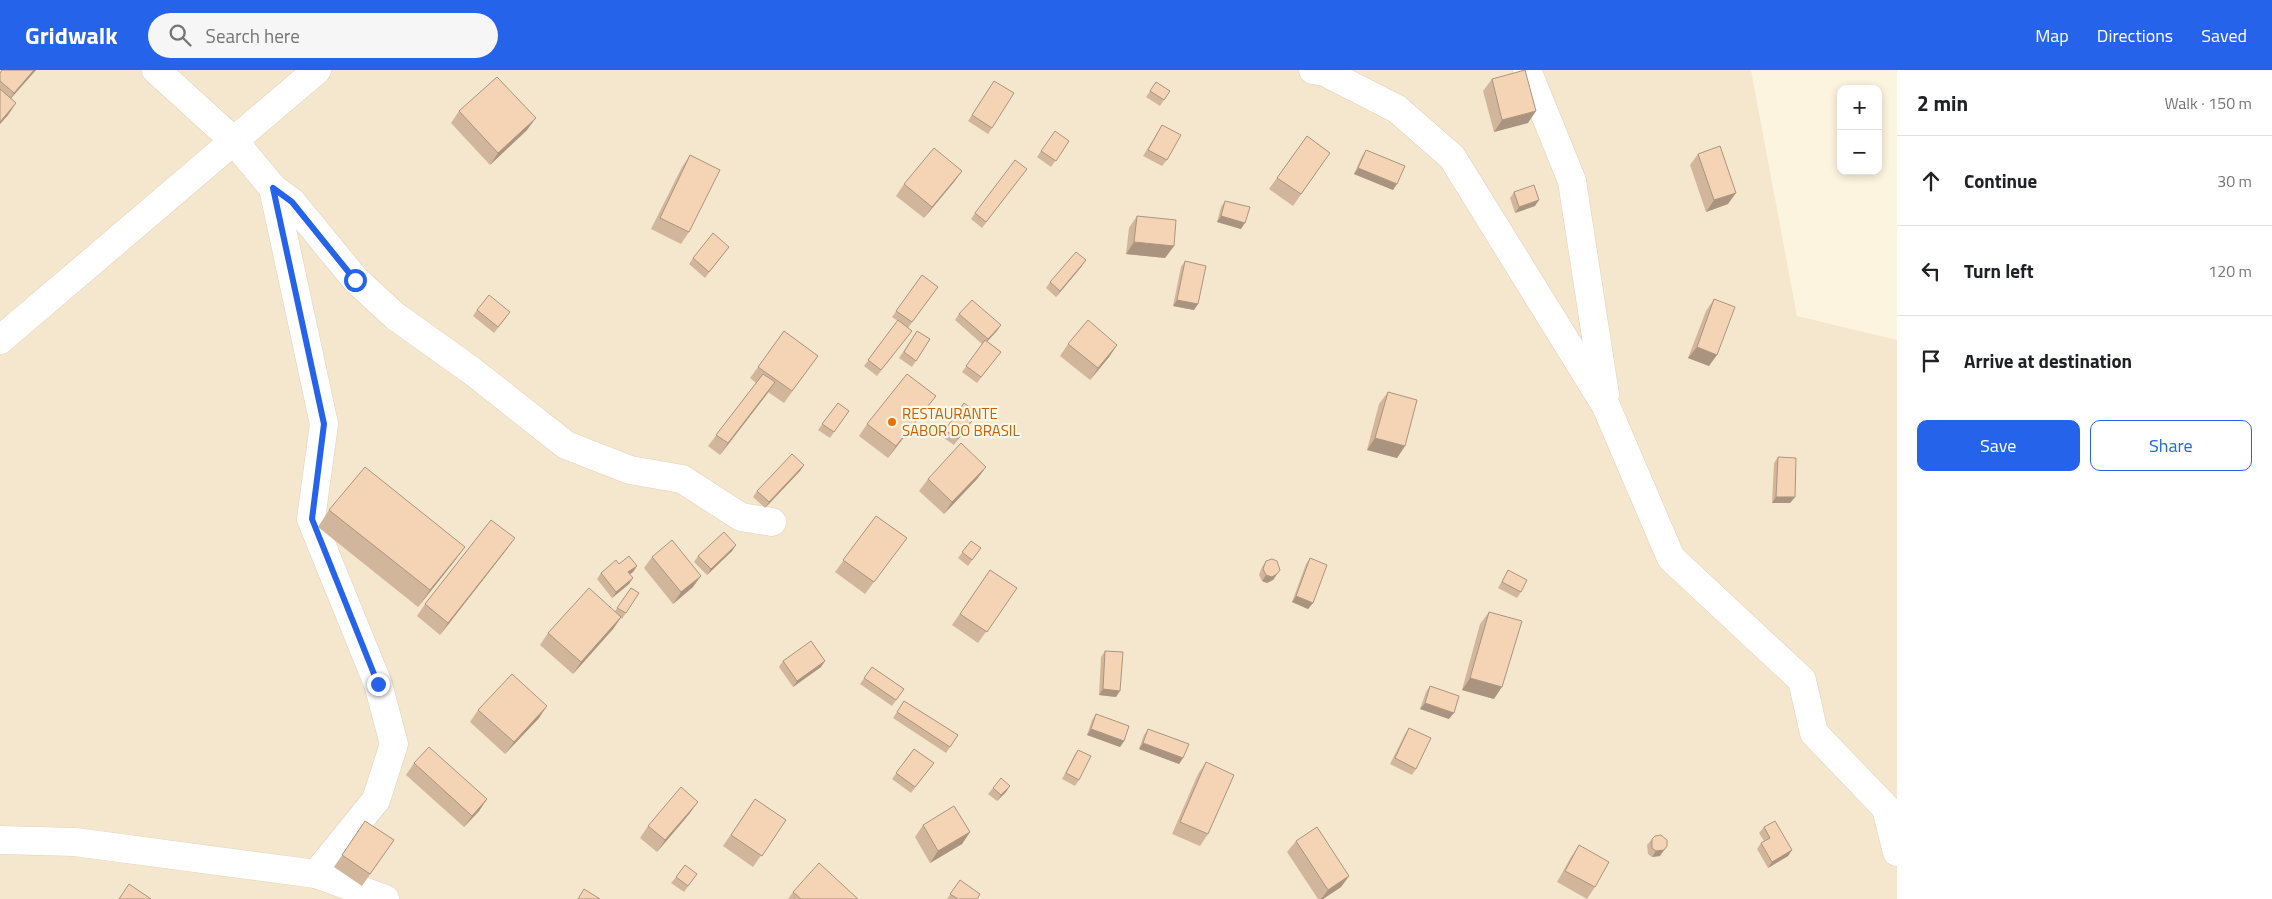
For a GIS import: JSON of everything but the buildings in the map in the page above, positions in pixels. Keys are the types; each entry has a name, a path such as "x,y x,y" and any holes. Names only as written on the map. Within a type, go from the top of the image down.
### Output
{"street":[{"path":"156,70 234,141 273,188 292,202 355,280 395,316 472,371 566,445 630,470 682,480 740,517 772,522"},
{"path":"0,340 317,70"},
{"path":"1313,70 1325,72 1397,109 1452,158 1606,406 1671,558 1802,680 1814,733 1886,808 1897,852"},
{"path":"1527,70 1572,181 1606,406"},
{"path":"273,188 324,424 312,519 378,684 394,744 376,800 316,874"},
{"path":"0,840 76,842 316,874 385,899"}],"shaded area":[{"path":"0,70 1751,70 1797,316 1897,340 1897,899 0,899"}],"place":[{"name":"RESTAURANTE SABOR DO BRASIL","path":"892,422"}],"route":[{"path":"355,280 292,202 273,188 324,424 312,519 378,684"}]}
